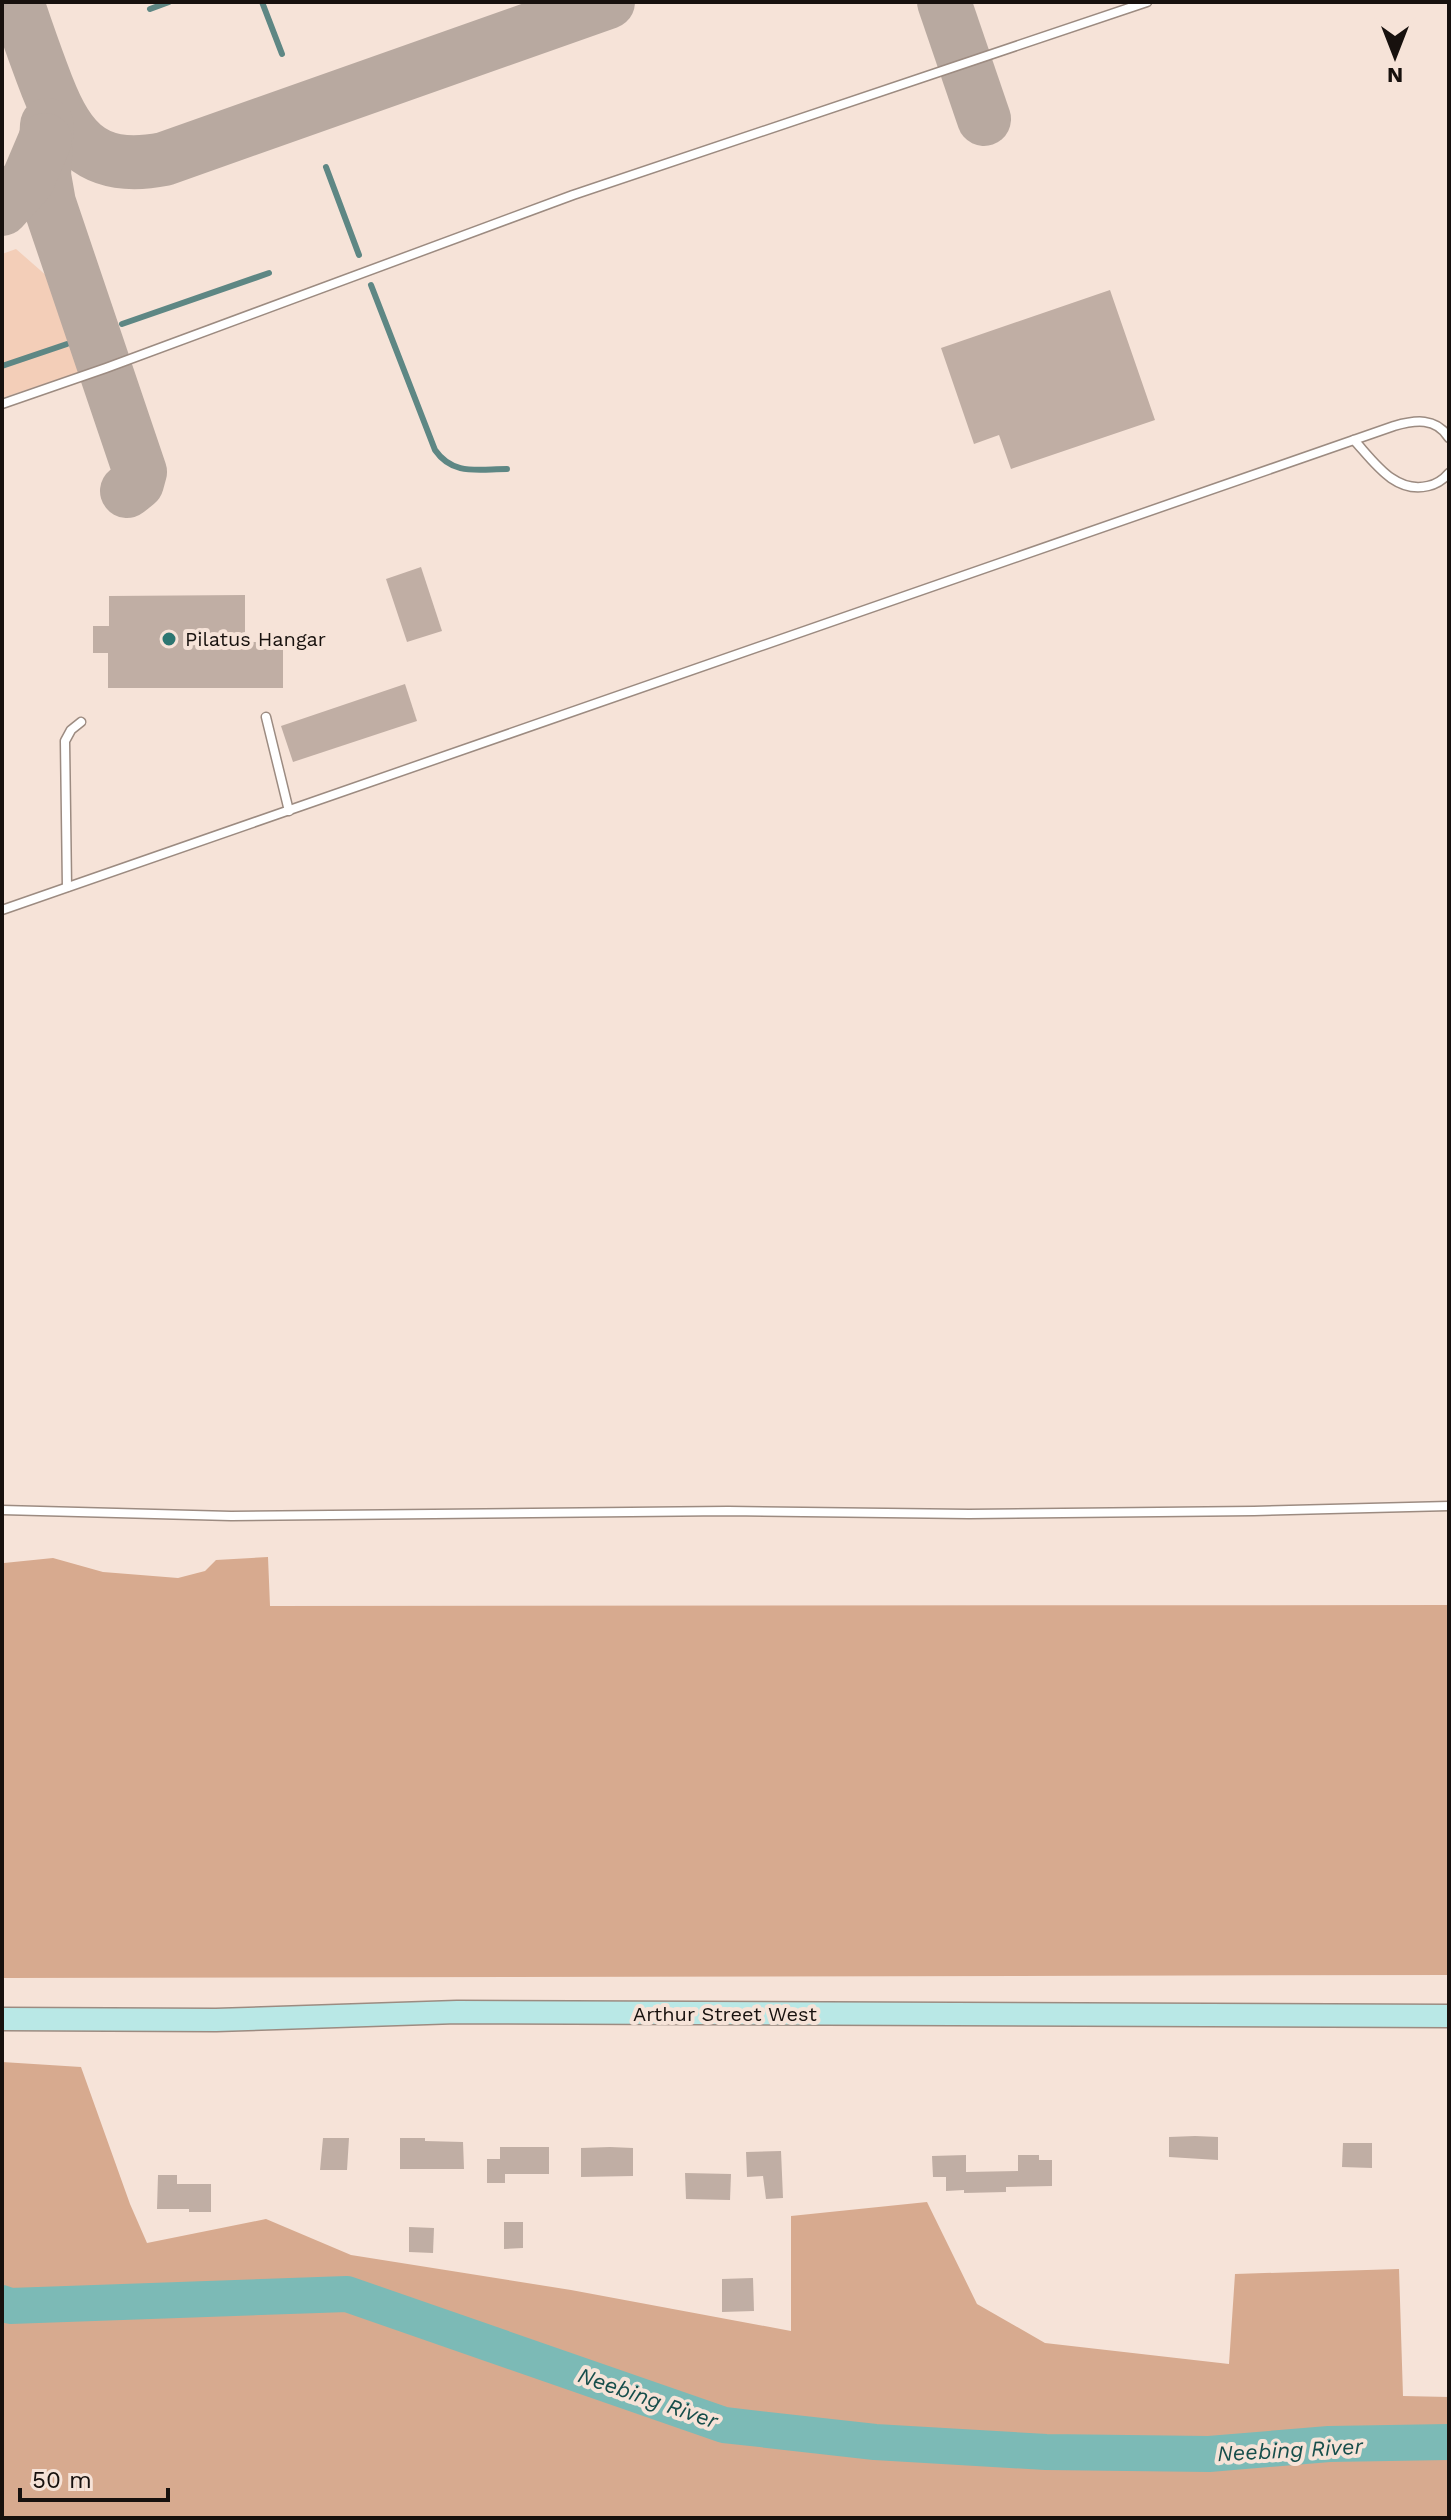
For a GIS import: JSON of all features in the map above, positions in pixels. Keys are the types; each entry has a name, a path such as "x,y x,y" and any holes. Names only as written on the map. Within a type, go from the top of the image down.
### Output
{"main road":[{"name":"Arthur Street West","path":"2,2019 216,2020 457,2012 1449,2016"}],"lane":[{"path":"2,404 573,195 1147,2"},
{"path":"2,910 1408,422 1437,424 1449,438"},
{"path":"1354,440 1382,471 1403,486 1415,488 1437,484 1449,473"},
{"path":"266,717 289,811"},
{"path":"67,887 65,741 71,730 81,722"},
{"path":"2,1510 231,1516 728,1511 1016,1513 1449,1506"}],"shaded area":[{"path":"16,249 56,284 85,370 2,398 2,254"},
{"path":"268,1557 270,1606 1449,1605 1449,1975 2,1978 4,1563 53,1558 103,1572 178,1578 205,1571 216,1560"},
{"path":"2,2062 81,2067 147,2243 266,2219 351,2255 571,2290 791,2331 791,2216 927,2202 977,2304 1045,2343 1229,2364 1235,2274 1399,2269 1403,2396 1449,2397 1449,2518 2,2518"}],"building":[{"path":"1110,290 1155,420 1011,469 999,435 974,444 941,348"},
{"path":"421,567 442,631 407,642 386,579"},
{"name":"Pilatus Hangar","path":"245,595 245,642 283,642 283,688 108,688 108,653 93,653 93,626 109,626 109,596"},
{"path":"405,684 417,721 293,762 281,726"},
{"path":"1169,2137 1218,2137 1218,2160 1169,2157"},
{"path":"323,2138 349,2138 347,2170 320,2170"},
{"path":"400,2138 463,2142 464,2169 400,2169"},
{"path":"1343,2143 1372,2143 1372,2168 1342,2167"},
{"path":"500,2147 549,2147 549,2174 505,2174 505,2183 487,2183 487,2159 500,2159"},
{"path":"581,2148 633,2148 633,2176 581,2177"},
{"path":"781,2151 783,2198 766,2199 763,2176 747,2177 746,2152"},
{"path":"966,2155 966,2172 1018,2171 1018,2155 1039,2155 1039,2160 1052,2160 1052,2186 1006,2187 1006,2192 946,2191 946,2177 933,2177 932,2156"},
{"path":"685,2173 731,2174 730,2200 686,2199"},
{"path":"158,2175 177,2175 177,2184 211,2184 211,2212 157,2209"},
{"path":"504,2222 523,2222 523,2248 504,2249"},
{"path":"409,2227 434,2228 433,2253 409,2252"},
{"path":"753,2278 754,2311 722,2312 722,2279"}],"waterway":[{"path":"150,9 169,2"},
{"path":"262,2 282,54"},
{"path":"326,167 359,255"},
{"path":"122,324 269,273"},
{"path":"371,285 435,450 458,467 507,469"},
{"path":"2,366 67,344"},
{"name":"Neebing River","path":"2,2303 10,2306 347,2294 724,2425 875,2442 1046,2452 1209,2454 1329,2444 1449,2442"}],"taxiway":[{"path":"17,2 51,95 71,132 98,155 116,161 138,162 164,159 608,2"},
{"path":"944,2 984,119"},
{"path":"47,125 44,175 49,203 140,472 137,483 127,491"},
{"path":"2,209 28,180 45,140"}],"place":[{"name":"Pilatus Hangar","path":"169,639"}]}
